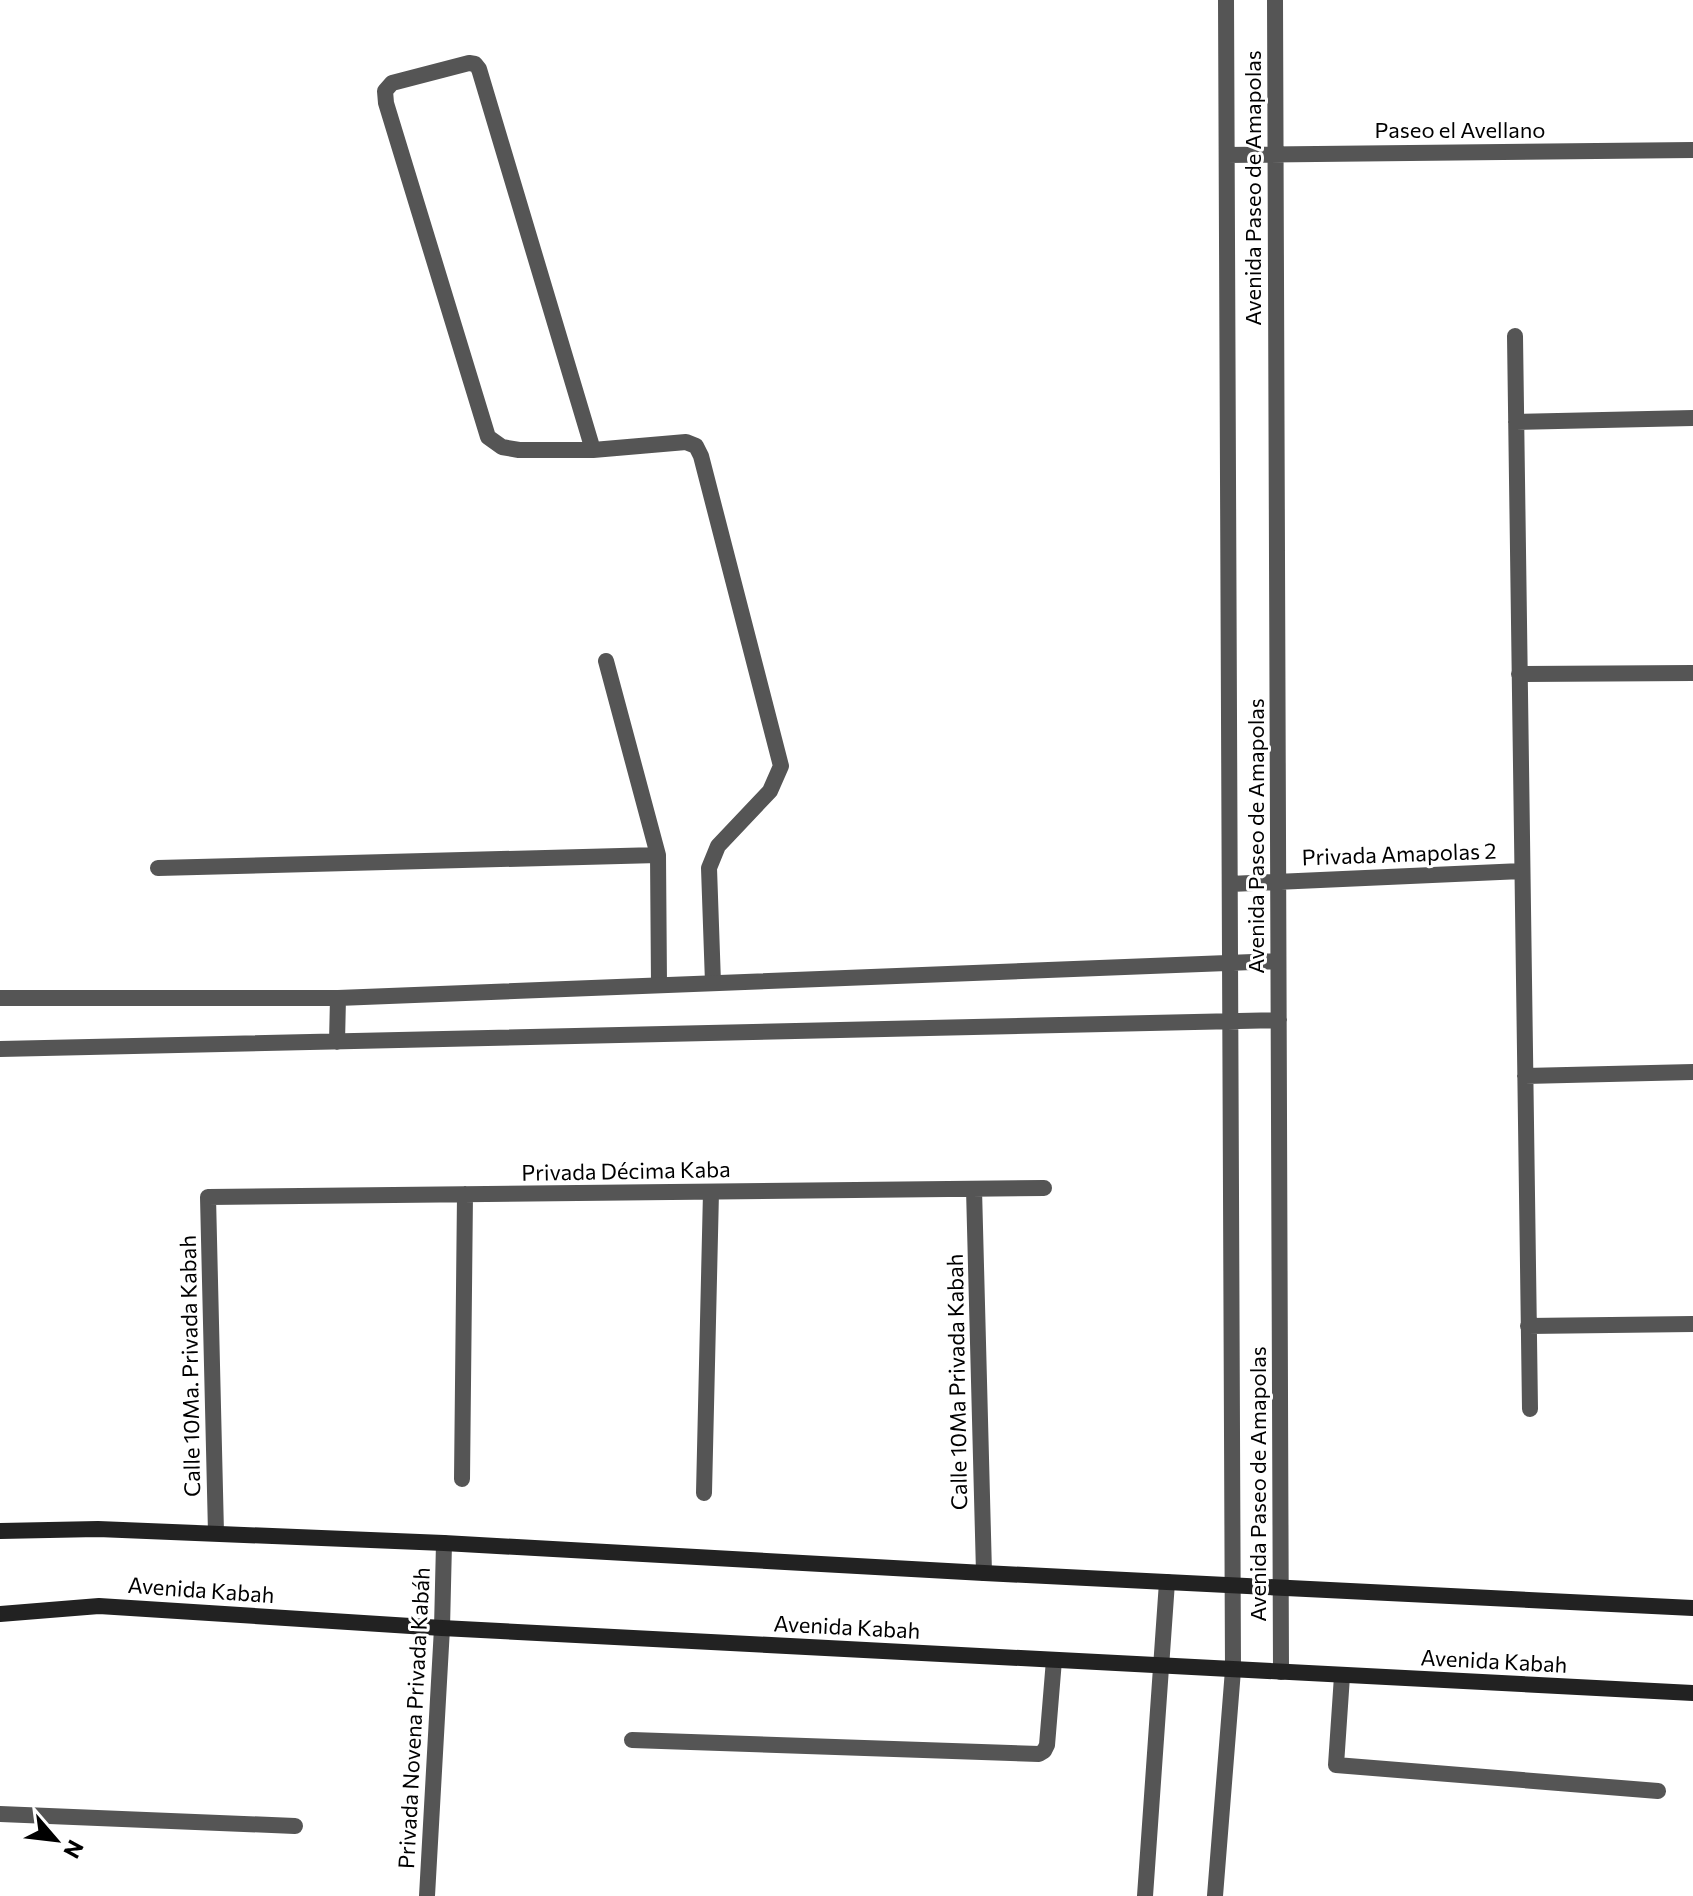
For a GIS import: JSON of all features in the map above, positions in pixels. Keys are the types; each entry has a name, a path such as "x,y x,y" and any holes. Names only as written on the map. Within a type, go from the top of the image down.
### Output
{"main road":[{"path":"0,1531 98,1529 444,1543 1693,1608"},
{"name":"Avenida Kabah","path":"0,1614 99,1606 442,1628 1693,1693"}],"street":[{"name":"Avenida Paseo de Amapolas","path":"1215,1896 1233,1670 1226,0"},
{"name":"Avenida Paseo de Amapolas","path":"1275,0 1281,1672"},
{"path":"593,450 479,69 469,63 392,83 385,91 386,103 488,437 502,447 519,450 593,450 686,442 696,446 701,456 781,766 770,791 718,846 709,868 713,983"},
{"name":"Paseo el Avellano","path":"1227,155 1693,150"},
{"path":"1515,336 1530,1409"},
{"path":"1516,422 1693,418"},
{"path":"606,661 658,855 659,985"},
{"path":"1519,674 1693,673"},
{"path":"158,868 658,855"},
{"name":"Privada Amapolas 2","path":"1230,884 1522,871"},
{"path":"0,998 338,998 1278,961"},
{"path":"337,1042 338,998"},
{"path":"0,1049 1279,1020"},
{"path":"1525,1076 1693,1072"},
{"name":"Privada Décima Kaba","path":"208,1197 1044,1188"},
{"name":"Calle 10Ma Privada Kabah","path":"974,1189 984,1573"},
{"path":"704,1493 711,1192"},
{"path":"462,1479 465,1194"},
{"name":"Calle 10Ma. Privada Kabah","path":"208,1197 216,1533"},
{"path":"1528,1326 1693,1324"},
{"name":"Privada Novena Privada Kabáh","path":"427,1896 444,1543"},
{"path":"1145,1896 1167,1582"},
{"path":"632,1740 1039,1754 1047,1745 1054,1660"},
{"path":"1342,1676 1336,1765 1658,1791"},
{"path":"0,1814 295,1826"}]}
